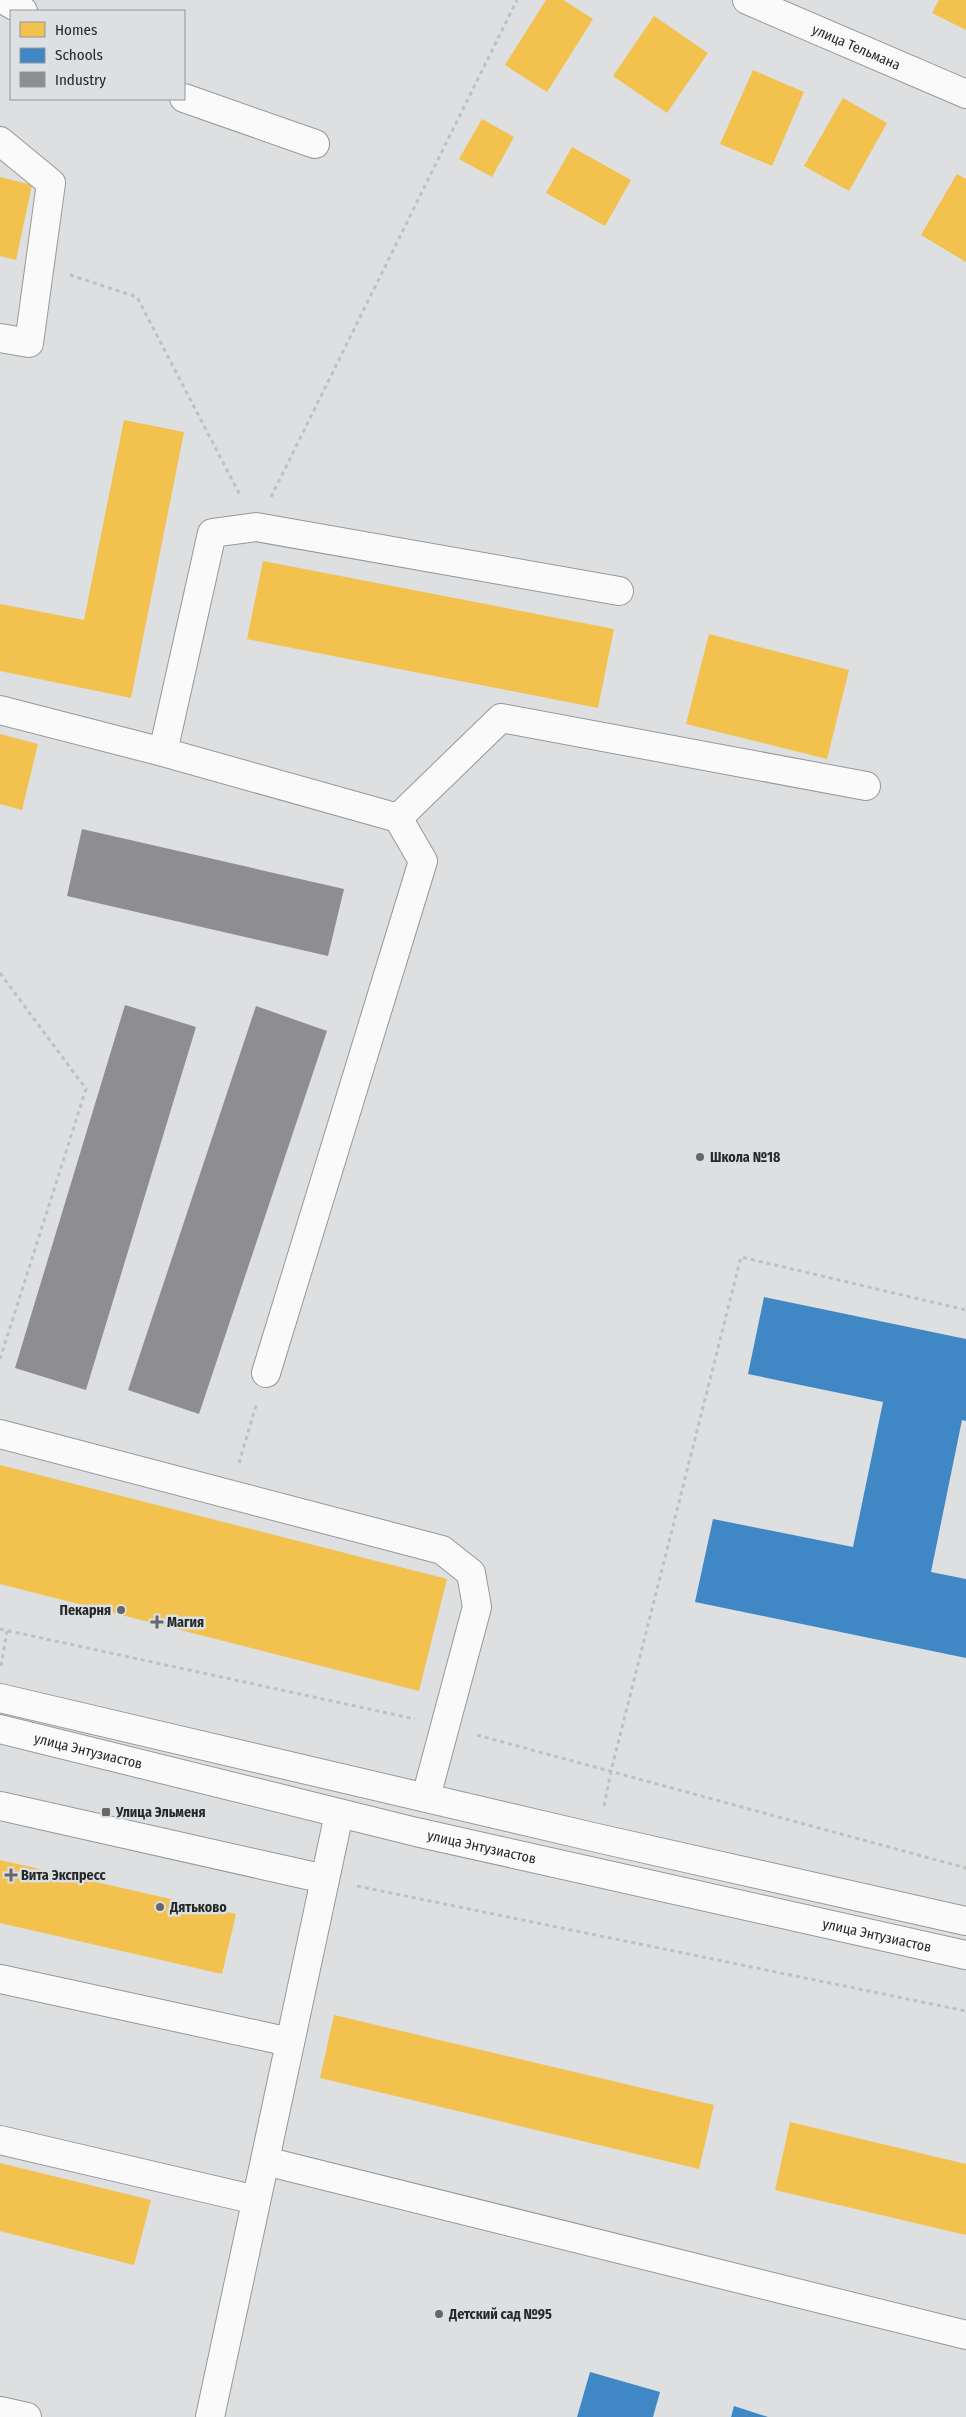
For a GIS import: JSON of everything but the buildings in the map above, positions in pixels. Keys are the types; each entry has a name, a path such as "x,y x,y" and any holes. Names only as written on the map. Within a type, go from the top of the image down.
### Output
{"main road":[{"path":"4,0 20,10"},
{"name":"улица Тельмана","path":"747,0 966,94"},
{"path":"185,98 315,144"},
{"path":"0,141 51,183 29,343 0,338"},
{"path":"163,752 212,533 256,527 620,591"},
{"path":"0,710 163,752 398,818 423,861 266,1373"},
{"path":"398,818 501,718 866,786"},
{"path":"0,1434 442,1550 471,1573 477,1607 416,1832"},
{"path":"0,1698 426,1798 966,1921"},
{"name":"улица Энтузиастов","path":"0,1729 339,1814 966,1955"},
{"path":"210,2417 347,1778"},
{"path":"0,1806 325,1879"},
{"path":"0,1979 290,2042"},
{"path":"0,2140 256,2200"},
{"path":"265,2161 966,2336"},
{"path":"0,2411 28,2417"}],"path":[{"path":"256,527 517,0"},
{"path":"40,266 137,297 256,527"},
{"path":"0,973 86,1089 0,1359"},
{"path":"603,1811 611,1771 741,1257 966,1310"},
{"path":"230,1493 266,1373"},
{"path":"0,1629 446,1726 966,1868"},
{"path":"0,1669 7,1631"},
{"path":"325,1879 966,2011"}],"place":[{"name":"Школа №18","path":"700,1157"},
{"name":"Пекарня","path":"121,1610"},
{"name":"Магия","path":"157,1622"},
{"name":"Улица Эльменя","path":"106,1812"},
{"name":"Вита Экспресс","path":"11,1875"},
{"name":"Дятьково","path":"160,1907"},
{"name":"Детский сад №95","path":"439,2314"}]}
